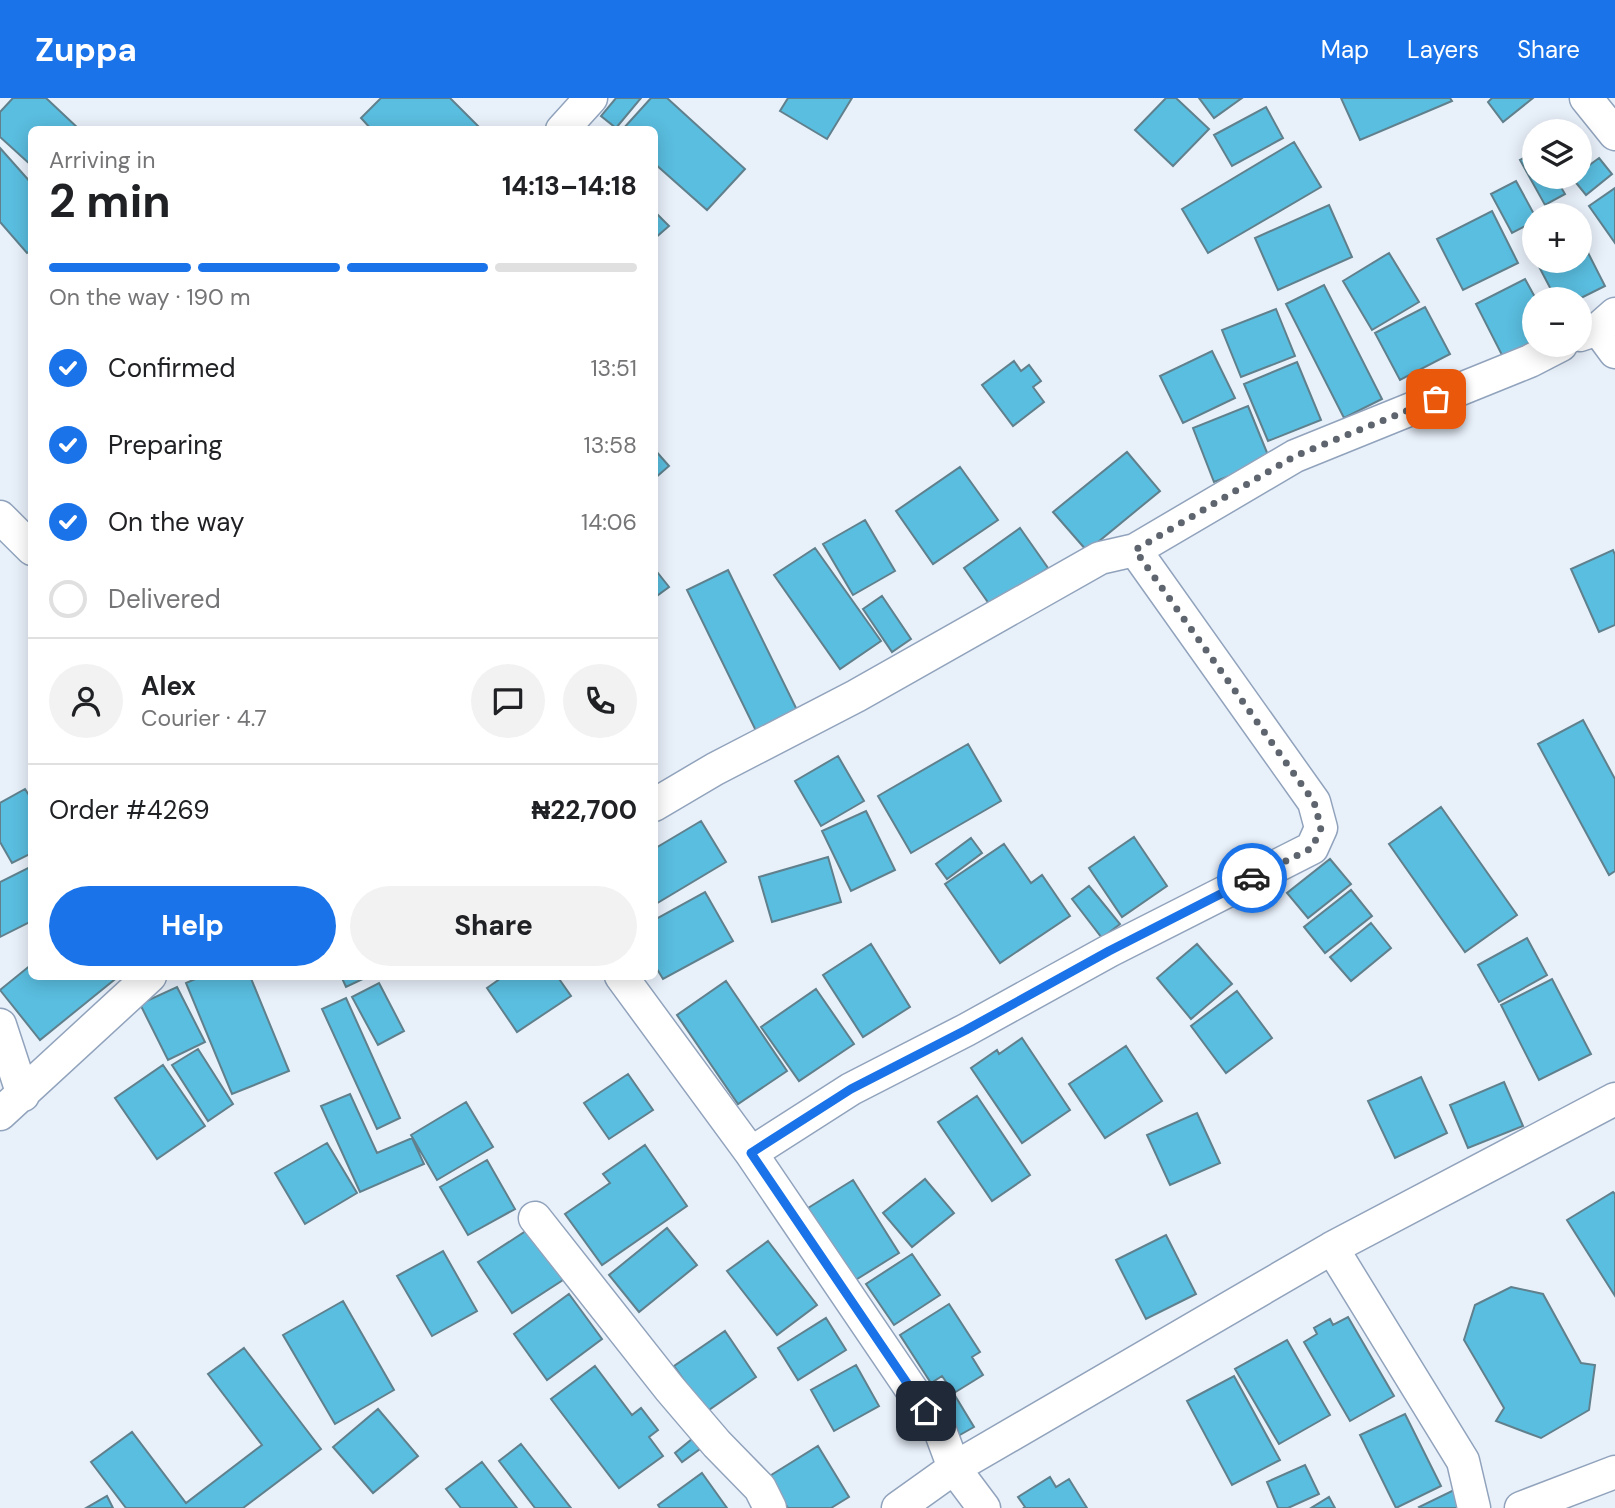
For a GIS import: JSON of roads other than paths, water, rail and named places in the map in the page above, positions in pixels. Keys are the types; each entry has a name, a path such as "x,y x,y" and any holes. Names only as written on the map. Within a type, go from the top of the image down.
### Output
{"street":[{"path":"566,126 591,98"},
{"path":"1586,98 1615,134"},
{"path":"658,802 856,696 1100,558 1135,550 1295,456 1539,357"},
{"path":"0,517 28,545"},
{"path":"751,1153 851,1089 966,1030 1109,951 1312,848 1321,828 1314,802 1135,550"},
{"path":"11,1104 146,980"},
{"path":"624,980 751,1153 941,1433 954,1468 984,1508"},
{"path":"0,1025 11,1104"},
{"path":"898,1508 954,1468 1332,1248 1615,1099"},
{"path":"535,1218 670,1389 717,1444 760,1488 770,1508"},
{"path":"1332,1248 1463,1461 1474,1508"},
{"path":"1521,1508 1615,1472"}]}
